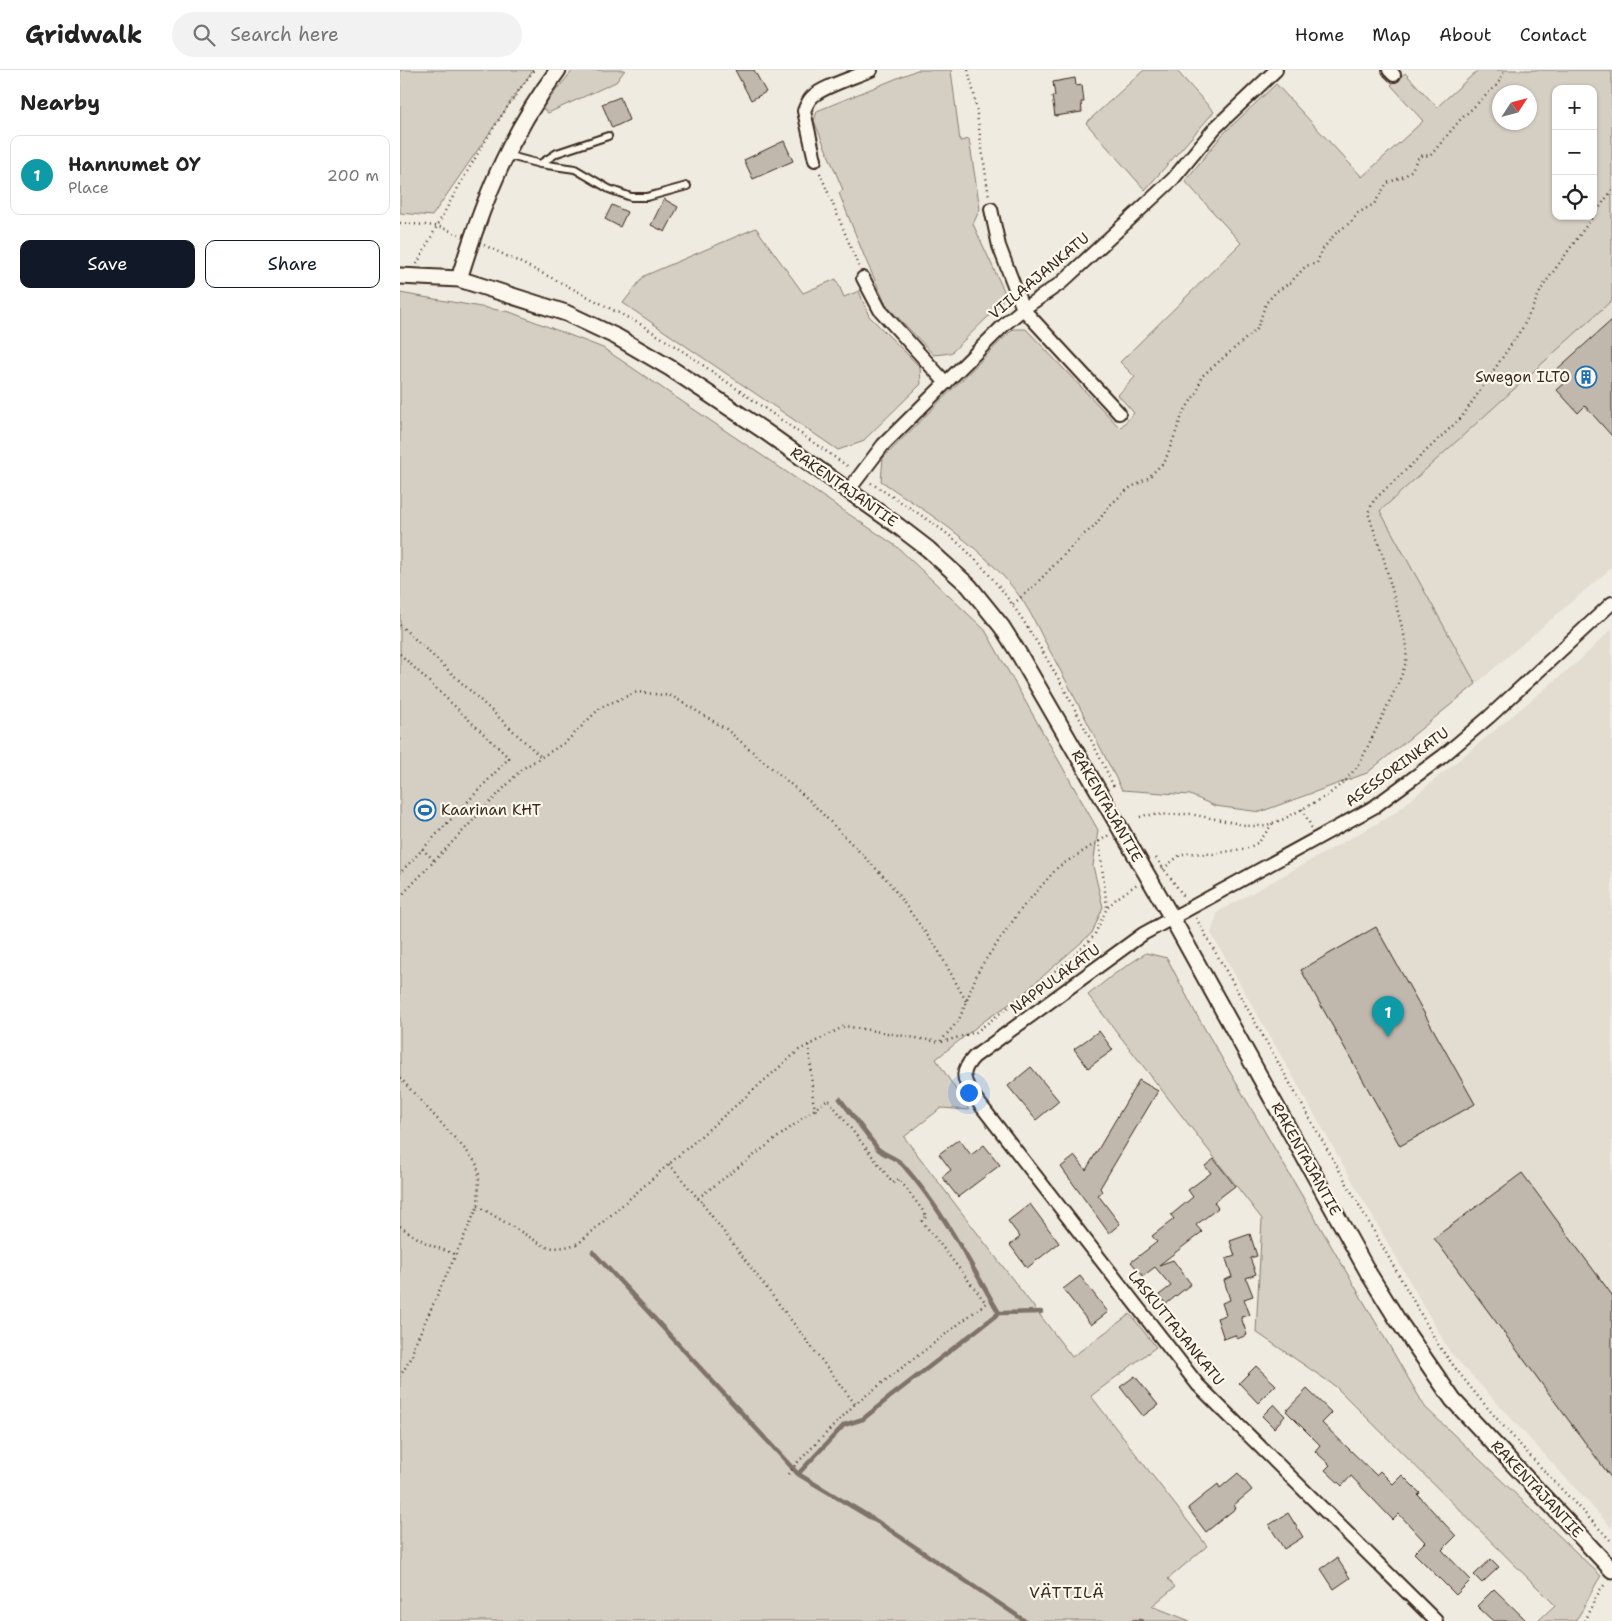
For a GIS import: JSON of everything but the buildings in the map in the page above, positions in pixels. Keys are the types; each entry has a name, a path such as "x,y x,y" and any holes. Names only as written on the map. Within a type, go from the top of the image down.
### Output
{"street":[{"path":"459,279 487,196 505,155 539,97 558,70"},
{"path":"815,160 804,111 807,104 812,96 821,91 871,70"},
{"name":"VIILAAJANKATU","path":"848,491 883,445 1006,323 1061,283 1173,179 1215,128 1276,70"},
{"path":"990,209 999,246 1023,309 1120,414"},
{"name":"RAKENTAJANTIE","path":"405,276 459,279 566,314 617,337 670,368 763,430 898,526 969,586 1002,627 1019,654 1172,918 1369,1274 1426,1362 1454,1400 1609,1576"},
{"path":"863,278 880,310 946,383"},
{"name":"ASESSORINKATU","path":"1172,918 1374,807 1443,756 1513,697 1612,603"},
{"name":"NAPPULAKATU","path":"964,1073 974,1057 1143,934 1172,918"},
{"name":"LASKUTTAJANKATU","path":"964,1073 966,1084 972,1094 1198,1385 1436,1621"}],"lane":[{"path":"540,164 557,153 608,136"},
{"path":"505,155 540,164 575,169 610,189 631,197 647,197 687,186"}],"path":[{"path":"405,276 437,226 477,154 504,111 534,70"},
{"path":"968,70 974,94 990,209"},
{"path":"1013,604 1034,586 1083,535 1094,527 1109,506 1128,489 1148,478 1165,461 1183,414 1198,390 1201,377 1257,329 1266,303 1277,291 1290,283 1306,266 1317,263 1322,250 1335,234 1351,222 1358,213 1374,204 1387,183 1405,176 1412,170 1417,159 1423,155 1430,156 1460,120 1496,85 1505,70"},
{"path":"815,160 863,278"},
{"path":"1140,817 1146,815 1190,814 1250,826 1264,826 1328,795 1346,780 1360,763 1395,692 1406,662 1407,646 1383,556 1368,513 1374,500 1462,417 1523,327 1542,286 1612,190"},
{"path":"400,223 437,226 472,239 640,324 687,354 859,475 950,536 984,569 1013,604 1041,648 1091,738 1118,794"},
{"path":"400,625 541,757"},
{"path":"400,654 509,758 400,873"},
{"path":"400,897 522,769 566,742 601,707 637,692 672,696 726,729 808,799 888,881 938,950 967,1002"},
{"path":"1302,809 1318,838"},
{"path":"1164,868 1180,855 1188,853 1213,854 1248,848 1260,842 1273,823"},
{"path":"940,1042 959,1020 979,969 1022,908 1058,867 1111,834"},
{"path":"1099,841 1107,908"},
{"path":"422,849 434,861"},
{"path":"1154,856 1191,908 1439,1346 1454,1368 1515,1438 1612,1542"},
{"path":"478,1206 546,1247 554,1249 569,1247 579,1243 799,1050 845,1026 940,1042 976,1032 1074,956 1094,936 1107,908 1116,899 1139,883"},
{"path":"809,1045 812,1091 816,1110"},
{"path":"400,1078 472,1157 477,1165 479,1175 478,1206 414,1346 412,1357 400,1376"},
{"path":"698,1198 828,1099 893,1183 899,1179 927,1216 922,1220 986,1303 855,1404 788,1474"},
{"path":"669,1164 702,1201 855,1404"},
{"path":"400,1226 415,1238 431,1246 457,1254"},
{"path":"1584,1621 1609,1576"}],"shaded area":[{"path":"400,70 533,70 432,216 400,213"},
{"path":"573,70 625,70 616,82 548,113 542,108"},
{"path":"917,70 951,70 960,141 969,139 980,209 973,224 1004,291 1001,304 951,353 934,355 886,305 839,193 843,190 814,121 817,111"},
{"path":"1144,70 1176,70 1214,112 1145,190 1086,123"},
{"path":"1478,70 1612,70 1612,300 1380,511 1476,684 1367,773 1260,812 1215,806 1190,795 1122,790 1023,601 1009,582 975,549 938,520 881,481 883,458 1013,329 1026,329 1120,428 1134,413 1118,395 1135,377 1120,362 1241,243 1185,181 1223,134 1276,84 1362,177 1423,121 1391,85 1405,73 1437,107"},
{"path":"756,228 803,293 836,279 844,297 859,291 869,316 920,367 921,384 862,442 838,450 623,303 644,276"},
{"path":"400,293 510,312 603,348 896,546 985,630 1098,830 1093,866 1103,907 1092,933 1017,999 984,1021 936,1059 969,1110 941,1108 904,1137 1072,1357 1130,1314 1156,1347 1091,1396 1207,1546 1168,1579 1175,1587 1152,1606 1190,1621 400,1621"},
{"path":"1612,300 1612,567 1476,684 1380,511"},
{"path":"1612,629 1612,1528 1450,1352 1211,933 1218,912 1392,815 1581,659"},
{"path":"1146,953 1167,958 1195,1012 1425,1407 1601,1576 1575,1621 1538,1621 1555,1605 1335,1386 1256,1332 1262,1219 1088,995 1113,975"}],"waterway":[{"path":"840,1099 878,1149 903,1165 917,1182 955,1237 999,1313"},
{"path":"593,1252 798,1474 878,1522 1025,1621"},
{"path":"798,1474 844,1425 863,1419 999,1313 1041,1312"},
{"path":"1134,1621 1141,1621"}],"place":[{"name":"Swegon ILTO","path":"1586,377"},
{"name":"Kaarinan KHT","path":"425,810"},
{"name":"Hannumet OY","path":"1388,1037"}],"district":[{"name":"VÄTTILÄ","path":"1067,1592"}]}
